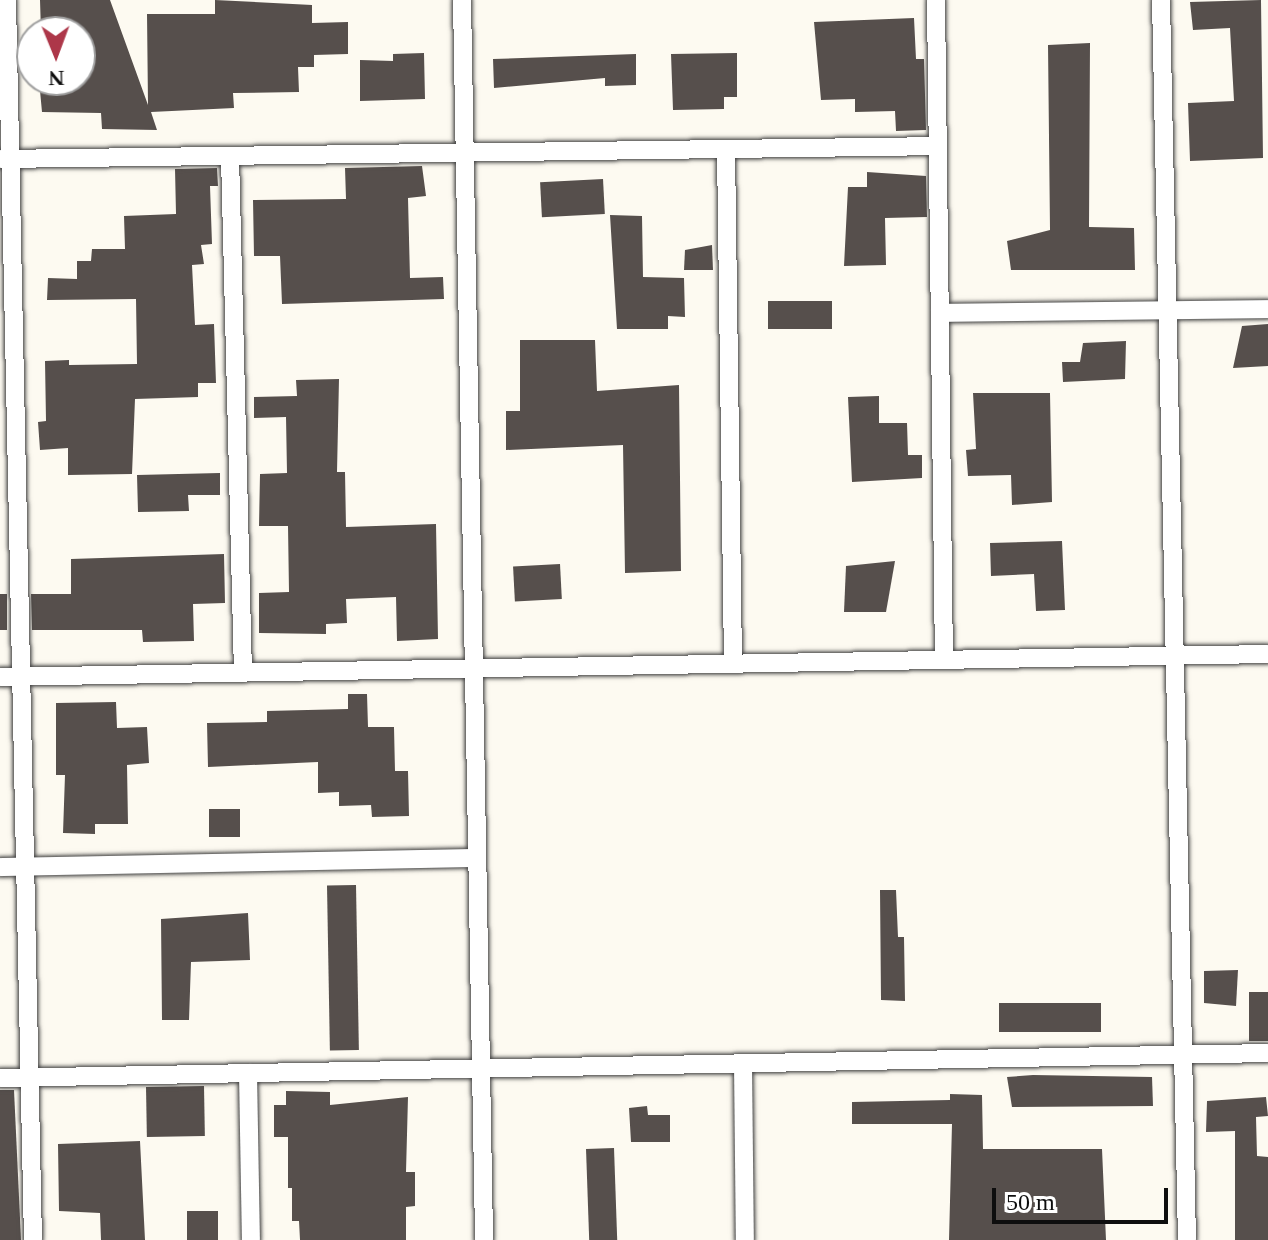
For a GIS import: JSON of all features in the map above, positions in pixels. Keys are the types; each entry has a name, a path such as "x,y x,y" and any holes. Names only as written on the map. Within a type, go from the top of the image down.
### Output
{"street":[{"path":"7,0 5,159 9,488 21,676 33,1240"},
{"path":"462,0 484,1240"},
{"path":"936,0 944,660"},
{"path":"1161,0 1187,1240"},
{"path":"5,159 938,146"},
{"path":"726,149 733,664"},
{"path":"230,156 243,672"},
{"path":"940,313 1268,309"},
{"path":"0,677 1268,654"},
{"path":"0,867 477,858"},
{"path":"0,1078 1268,1053"},
{"path":"743,1063 745,1240"},
{"path":"248,1073 251,1240"}],"building":[{"path":"40,0 110,0 148,105 147,14 215,14 215,0 312,5 312,23 348,22 348,54 314,55 314,67 298,67 299,92 233,93 234,108 151,112 157,130 102,129 101,113 42,112 40,96 96,96 96,16 40,16"},
{"path":"1261,0 1263,158 1190,161 1188,103 1234,101 1230,28 1193,30 1190,2"},
{"path":"914,18 916,59 924,59 926,130 896,131 895,111 855,112 855,99 821,100 814,22"},
{"path":"1090,43 1089,227 1134,228 1135,270 1011,270 1007,241 1050,230 1048,45"},
{"path":"424,53 425,99 360,101 360,60 393,61 393,54"},
{"path":"737,53 737,97 724,97 724,109 673,110 671,54"},
{"path":"636,54 636,85 605,86 605,78 494,88 493,59"},
{"path":"422,166 426,196 408,198 410,278 443,277 444,299 282,304 280,256 254,256 253,200 346,199 345,168"},
{"path":"217,168 218,186 210,186 212,244 201,245 204,264 192,265 195,325 214,324 216,383 198,383 198,397 135,399 132,474 68,475 68,448 40,450 38,422 46,421 45,361 69,360 69,365 137,364 136,299 47,300 48,278 77,279 77,261 91,261 92,249 125,249 124,216 176,214 175,169"},
{"path":"867,172 926,176 927,217 885,218 886,265 844,266 848,187 867,187"},
{"path":"603,179 605,214 542,217 540,182"},
{"path":"610,215 642,216 643,277 684,278 685,317 668,316 668,329 617,329"},
{"path":"712,245 713,270 684,270 685,250"},
{"path":"768,301 832,301 832,329 768,329"},
{"path":"1268,324 1268,366 1233,368 1242,326"},
{"path":"520,340 595,340 597,391 679,385 681,571 625,573 623,445 506,450 506,411 520,411"},
{"path":"1126,341 1125,379 1063,382 1062,362 1080,362 1083,343"},
{"path":"339,379 337,472 345,472 346,527 436,524 438,639 397,641 396,597 346,599 347,623 326,624 326,634 259,633 259,593 289,592 288,526 259,526 260,474 287,473 286,417 254,418 254,397 297,396 296,380"},
{"path":"973,393 1050,393 1052,502 1012,505 1011,475 968,476 966,450 976,449"},
{"path":"879,396 879,423 907,423 908,455 922,455 922,478 852,482 848,397"},
{"path":"220,473 220,495 188,495 189,511 138,512 137,475"},
{"path":"1062,541 1065,610 1036,611 1034,574 991,576 990,543"},
{"path":"224,554 225,603 193,604 194,641 143,642 142,630 32,630 31,594 71,594 71,559"},
{"path":"895,561 886,612 844,612 846,566"},
{"path":"560,564 562,599 515,601 513,566"},
{"path":"0,594 7,594 7,630 0,630"},
{"path":"348,694 367,694 368,727 394,727 395,771 408,771 409,816 372,817 371,805 339,806 339,792 318,793 318,762 208,767 207,723 267,722 267,711 348,709"},
{"path":"116,702 117,728 147,727 149,763 127,765 128,824 95,824 95,834 63,833 65,775 56,775 56,703"},
{"path":"209,809 240,809 240,837 209,837"},
{"path":"356,885 359,1050 330,1050 327,886"},
{"path":"880,890 896,890 898,937 904,937 905,1001 881,1000"},
{"path":"248,913 250,960 191,962 189,1020 162,1020 161,919"},
{"path":"1238,970 1236,1006 1204,1003 1204,971"},
{"path":"1249,992 1268,992 1268,1041 1249,1041"},
{"path":"999,1003 1101,1003 1101,1032 999,1032"},
{"path":"1007,1077 1152,1077 1153,1106 1012,1107"},
{"path":"204,1086 205,1136 147,1137 146,1087"},
{"path":"0,1090 14,1090 21,1240 0,1240"},
{"path":"286,1091 330,1092 330,1105 408,1097 406,1172 415,1172 415,1206 406,1207 406,1240 300,1240 299,1221 292,1221 292,1188 288,1188 288,1137 274,1137 274,1105 286,1105"},
{"path":"950,1094 982,1095 983,1149 1102,1149 1106,1240 949,1240 952,1124 852,1124 852,1102 950,1100"},
{"path":"1266,1097 1268,1116 1256,1117 1257,1156 1268,1157 1268,1240 1235,1240 1235,1131 1206,1132 1207,1101"},
{"path":"647,1106 648,1115 670,1115 670,1142 631,1142 629,1108"},
{"path":"140,1141 145,1240 101,1240 100,1213 59,1211 58,1144"},
{"path":"614,1148 617,1240 589,1240 586,1149"},
{"path":"187,1211 218,1211 218,1240 187,1240"}]}
